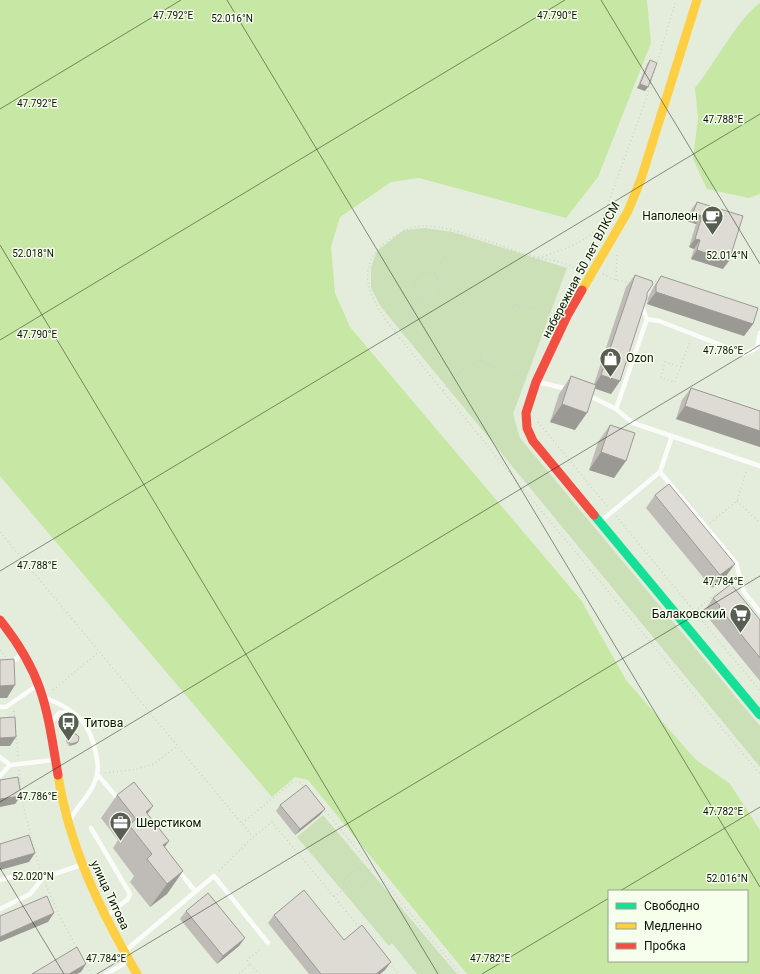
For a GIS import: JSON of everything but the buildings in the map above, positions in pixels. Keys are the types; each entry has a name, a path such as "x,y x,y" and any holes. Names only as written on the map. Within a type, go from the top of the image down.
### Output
{"street":[{"name":"набережная 50 лет ВЛКСМ","path":"697,0 641,179 628,211 567,316 536,382 526,413 527,428 533,441 602,521 760,715"},
{"name":"улица Титова","path":"0,620 23,653 39,684 44,698 50,725 61,793 68,823 81,865 105,917 137,974"}],"lane":[{"path":"616,410 648,319 642,307 644,300"},
{"path":"648,319 659,321 744,354 757,348 760,333"},
{"path":"536,382 544,382 573,390"},
{"path":"580,392 616,410 633,423 760,466"},
{"path":"602,521 660,472 672,436"},
{"path":"660,472 736,563 744,592 760,612"},
{"path":"0,664 11,663 23,653"},
{"path":"0,707 6,708 39,684"},
{"path":"44,698 63,705 74,712 89,730 94,743 97,760 97,774 89,793 75,809 68,823"},
{"path":"50,725 59,713 66,711 74,712"},
{"path":"0,757 10,765"},
{"path":"0,776 10,765 55,760"},
{"path":"97,774 122,803"},
{"path":"91,828 130,894 128,899 105,917"},
{"path":"0,880 23,874 43,878 81,865"},
{"path":"176,868 195,892"},
{"path":"124,952 214,876 268,943"},
{"path":"0,909 30,894 43,878"},
{"path":"106,974 129,961"}],"path":[{"path":"480,361 486,325 515,305 539,258 572,246 588,238 597,228 608,204 648,93 676,0"},
{"path":"434,274 459,233"},
{"path":"594,269 612,279 635,284"},
{"path":"424,272 434,274 441,284 439,294 432,300 420,299 414,288 415,278 424,272"},
{"path":"648,282 660,282"},
{"path":"394,331 420,299"},
{"path":"515,305 567,316"},
{"path":"681,367 665,362 661,378 675,382 681,367 692,334"},
{"path":"443,390 460,371 480,361 536,382"},
{"path":"538,422 760,691"},
{"path":"706,526 737,501 749,462"},
{"path":"737,501 760,522"},
{"path":"0,532 253,837"},
{"path":"742,586 760,576"},
{"path":"695,612 717,593 723,591"},
{"path":"0,650 11,663"},
{"path":"44,698 100,652"},
{"path":"13,702 23,805 43,878 61,918 80,953"},
{"path":"97,774 137,769 154,764 178,746"},
{"path":"242,823 294,782 298,781 307,790"},
{"path":"322,808 460,974"},
{"path":"214,876 253,837 272,822 364,933"},
{"path":"358,868 369,881 357,890 352,883 346,877 358,868"},
{"path":"363,874 372,868"},
{"path":"334,897 352,883"},
{"path":"259,974 247,960 268,943"},
{"path":"84,960 91,974"},
{"path":"388,962 398,974"},
{"path":"239,974 250,964"}],"shaded area":[{"path":"0,0 647,0 651,43 598,177 566,218 419,178 391,182 340,217 331,247 335,293 350,327 581,600 626,680 695,759 730,784 760,830 760,974 467,974 308,780 295,777 272,797 0,476"},
{"path":"760,3 760,194 749,198 707,189 693,159 698,118 695,88 735,30"},
{"path":"425,228 453,232 567,268 513,414 520,438 760,726 760,767 381,307 371,288 371,267 377,251 404,230"},
{"path":"323,815 457,974 417,974 392,943 389,946 297,837"}],"traffic: fast":[{"path":"594,515 760,715"}],"traffic: slow":[{"path":"582,290 628,211 641,179 697,0"},
{"path":"58,775 63,802 78,853 99,903 137,974"}],"traffic: jam":[{"path":"582,290 567,316 536,382 526,413 527,428 533,441 594,515"},
{"path":"0,620 15,640 35,676 46,711 58,775"}],"place":[{"name":"Наполеон","path":"713,236"},
{"name":"Ozon","path":"611,378"},
{"name":"Балаковский","path":"741,634"},
{"name":"Титова","path":"69,742"},
{"name":"Шерстиком","path":"120,842"}]}
